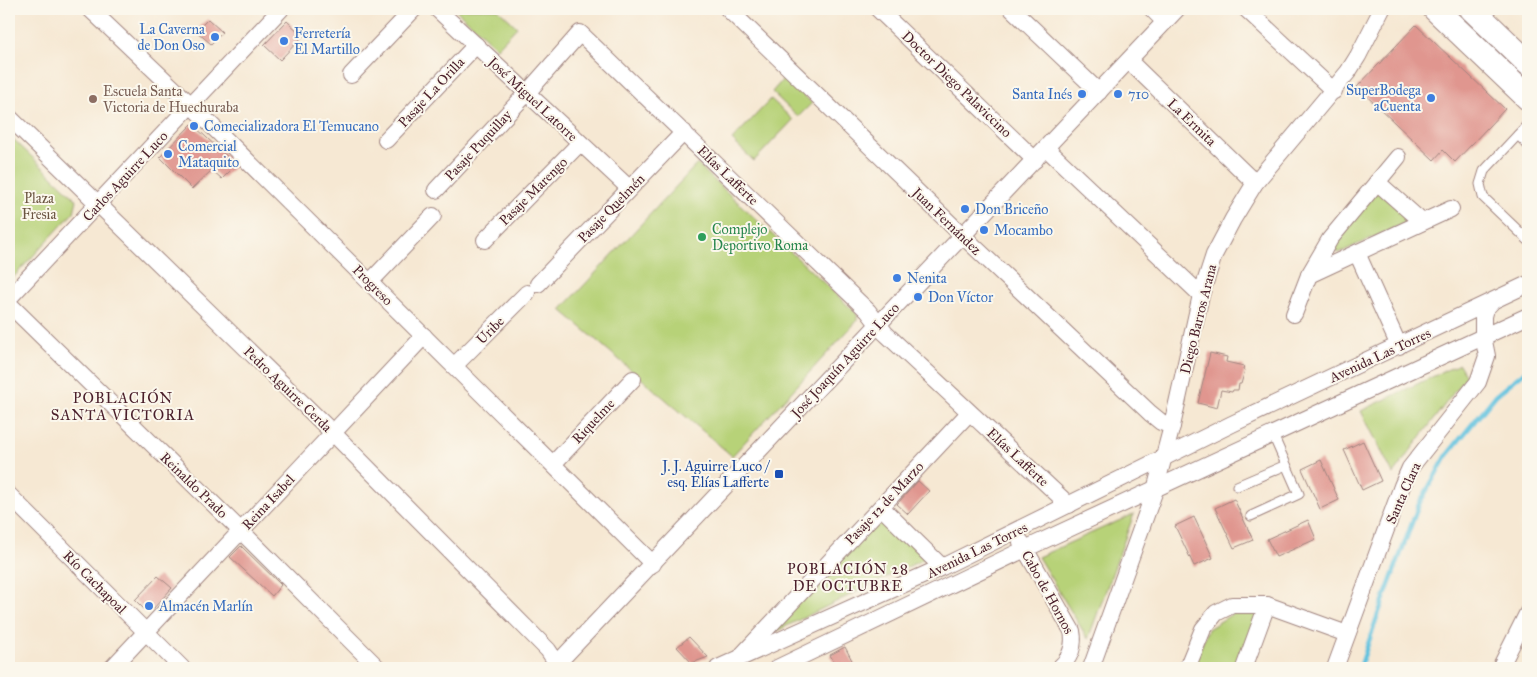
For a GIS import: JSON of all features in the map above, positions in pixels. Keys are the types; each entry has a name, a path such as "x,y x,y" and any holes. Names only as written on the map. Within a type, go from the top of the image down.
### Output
{"main road":[{"path":"1435,9 1528,98"},
{"path":"1472,9 1528,62"}],"street":[{"name":"Progreso","path":"90,9 191,105 653,564"},
{"name":"Carlos Aguirre Luco","path":"9,298 281,9"},
{"path":"351,75 414,9"},
{"name":"José Miguel Latorre","path":"437,9 629,188"},
{"name":"Juan Fernández","path":"728,9 963,236 1161,422 1172,426"},
{"name":"Doctor Diego Palaviccino","path":"878,9 1201,295"},
{"path":"1012,9 1098,92"},
{"path":"1152,9 1165,22"},
{"name":"José Joaquín Aguirre Luco","path":"557,667 1177,9"},
{"path":"1246,9 1334,91"},
{"name":"Diego Barros Arana","path":"1091,668 1155,490 1172,426 1201,295 1220,242 1255,183 1334,91 1358,56 1382,9"},
{"name":"Pasaje Puquillay","path":"436,190 580,33"},
{"name":"Elías Lafferte","path":"580,33 868,311 885,333 1069,505"},
{"name":"Pasaje La Orilla","path":"386,140 476,45"},
{"name":"La Ermita","path":"1128,60 1255,183"},
{"name":"Pedro Aguirre Cerda","path":"9,117 333,433 548,650 557,667"},
{"name":"Pasaje Quelmén","path":"532,288 684,132"},
{"name":"Pasaje Marengo","path":"485,240 580,143"},
{"path":"1294,314 1309,275 1330,240 1398,157"},
{"path":"1377,182 1422,222"},
{"path":"1309,275 1450,209"},
{"path":"370,282 433,216"},
{"path":"1356,253 1399,346"},
{"name":"Avenida Las Torres","path":"718,668 942,567 1232,424 1528,284"},
{"name":"Uribe","path":"454,366 532,288"},
{"name":"Santa Clara","path":"1334,668 1410,468 1478,382 1487,356 1483,336 1483,316 1485,309 1491,303"},
{"name":"Reinaldo Prado","path":"9,304 378,668"},
{"name":"Avenida Las Torres","path":"777,668 1025,549 1528,316"},
{"name":"Reina Isabel","path":"112,668 424,336"},
{"name":"Riquelme","path":"553,464 633,379"},
{"name":"Pasaje 12 de Marzo","path":"738,659 969,412"},
{"path":"1232,424 1244,448"},
{"name":"Río Cachapoal","path":"9,495 182,668"},
{"path":"880,507 942,567"},
{"name":"Cabo de Hornos","path":"1015,532 1072,631 1074,642 1070,653 1059,668"},
{"path":"1187,668 1203,629 1216,613 1232,605 1267,605 1346,634"},
{"path":"1244,668 1267,605"},
{"path":"1500,668 1528,612"}],"lane":[{"path":"1528,124 1484,171 1480,184 1482,197 1528,240"},
{"path":"1518,135 1528,145"},
{"path":"1251,516 1299,494 1272,435"},
{"path":"1237,486 1286,465"}],"green space":[{"path":"455,9 498,9 517,27 497,48"},
{"path":"785,77 812,103 798,117 772,92"},
{"path":"771,99 793,120 754,161 732,140"},
{"name":"Plaza Fresia","path":"9,135 77,200 74,212 9,282"},
{"name":"Complejo Deportivo Roma","path":"697,164 857,314 857,321 732,456 561,310"},
{"path":"1377,191 1411,220 1339,253 1331,246"},
{"path":"1459,364 1466,376 1393,474 1361,411"},
{"path":"1134,514 1088,639 1038,557"},
{"path":"878,517 928,557 766,636"},
{"path":"1237,611 1261,613 1241,668 1193,668 1208,629"}],"building":[{"path":"208,19 222,32 211,44 196,31"},
{"name":"Ferretería El Martillo","path":"287,21 303,36 280,60 264,45"},
{"name":"SuperBodega aCuenta","path":"1416,25 1505,109 1455,162 1443,150 1434,160 1357,87"},
{"path":"192,124 236,165 222,179 212,170 192,189 160,157"},
{"path":"1210,353 1227,357 1226,362 1244,366 1243,369 1245,370 1238,390 1233,390 1232,392 1221,390 1217,408 1198,403"},
{"path":"1363,441 1381,481 1362,490 1344,450"},
{"path":"1321,460 1339,500 1320,509 1302,469"},
{"path":"918,481 929,491 908,514 897,504"},
{"path":"1234,499 1253,540 1234,548 1215,508"},
{"path":"1194,517 1213,558 1194,566 1175,526"},
{"path":"1308,520 1316,539 1276,557 1267,539"},
{"path":"241,546 281,585 272,596 230,557"},
{"path":"158,576 172,588 152,610 145,610 135,600"},
{"path":"689,637 708,657 692,663 677,647"},
{"path":"845,647 856,668 837,668 830,655"}],"waterway":[{"path":"1360,668 1419,504 1447,455 1496,395 1528,369"}],"place":[{"name":"La Caverna de Don Oso","path":"215,37"},
{"name":"Ferretería El Martillo","path":"284,41"},
{"name":"Santa Inés","path":"1082,94"},
{"name":"710","path":"1118,94"},
{"name":"SuperBodega aCuenta","path":"1431,98"},
{"name":"Escuela Santa Victoria de Huechuraba","path":"93,99"},
{"name":"Comecializadora El Temucano","path":"194,126"},
{"name":"Comercial Mataquito","path":"168,154"},
{"name":"Don Briceño","path":"965,209"},
{"name":"Mocambo","path":"984,230"},
{"name":"Complejo Deportivo Roma","path":"702,237"},
{"name":"Nenita","path":"897,278"},
{"name":"Don Víctor","path":"918,297"},
{"name":"J. J. Aguirre Luco / esq. Elías Lafferte","path":"779,474"},
{"name":"Almacén Marlín","path":"149,606"}],"district":[{"name":"POBLACIÓN SANTA VICTORIA","path":"123,406"},
{"name":"POBLACIÓN 28 DE OCTUBRE","path":"848,578"}]}
